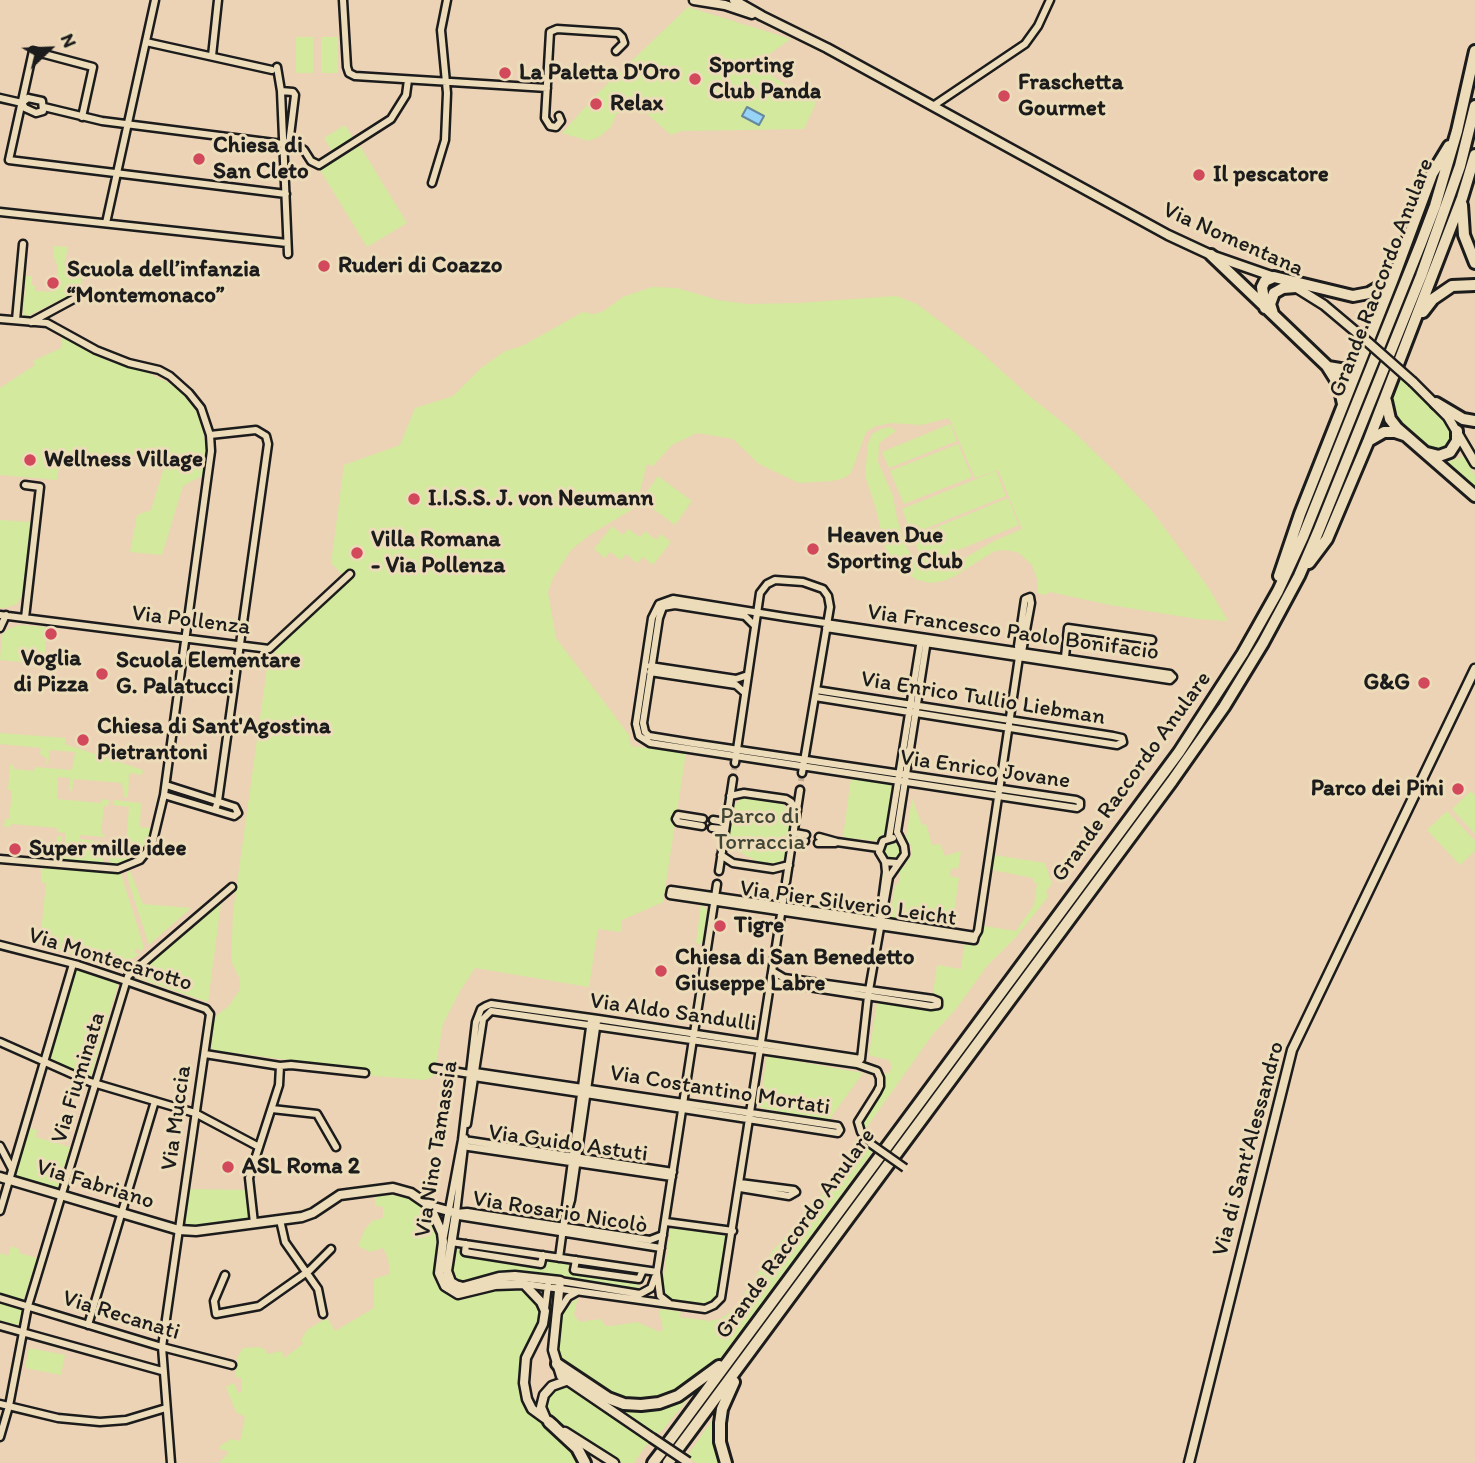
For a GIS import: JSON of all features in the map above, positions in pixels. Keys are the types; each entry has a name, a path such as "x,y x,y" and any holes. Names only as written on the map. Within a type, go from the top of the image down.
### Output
{"highway":[{"name":"Grande Raccordo Anulare","path":"653,1463 1179,752 1227,681 1272,601 1312,515 1393,315 1435,206 1457,131 1475,51"},
{"name":"Grande Raccordo Anulare","path":"673,1457 1203,738 1263,643 1299,576 1438,234 1460,166 1475,106"},
{"path":"1272,601 1300,514 1394,279 1432,174 1457,131"},
{"path":"1299,576 1327,539 1368,442 1462,198 1475,155"},
{"path":"1462,198 1464,235 1475,263"},
{"path":"1211,255 1327,366 1339,385 1343,406"},
{"path":"1265,309 1262,285 1274,277 1353,296 1369,293 1394,279"},
{"path":"1415,323 1433,299 1446,289 1457,285 1475,285"},
{"path":"1275,317 1270,307 1272,295 1283,288 1296,287"},
{"path":"1327,366 1346,370 1360,362"},
{"path":"1385,398 1390,419 1404,435 1475,496"},
{"path":"1436,403 1463,419 1475,421"},
{"path":"1424,452 1435,456 1450,452 1456,444 1457,431"},
{"path":"1368,442 1384,432 1404,435"},
{"path":"566,1381 624,1404 645,1405 666,1401 707,1377 743,1342"},
{"path":"726,1463 720,1442 720,1416 744,1359"},
{"path":"557,1364 596,1392"},
{"path":"549,1422 577,1448 585,1463"}],"street":[{"path":"106,223 155,0"},
{"path":"212,56 219,0"},
{"path":"342,0 347,67 349,73 355,76 547,88"},
{"path":"432,183 445,140 447,83 441,30 447,0"},
{"name":"Via Nomentana","path":"694,0 730,6 762,16"},
{"name":"Via Nomentana","path":"734,0 1168,235 1211,255 1296,287 1324,305 1436,403 1457,431 1475,463"},
{"path":"933,106 1025,44 1038,26 1050,0"},
{"path":"559,116 561,123 556,127 550,126 545,118 548,36 551,31 557,29 618,33 624,43 616,51"},
{"path":"146,42 274,69 281,90 286,144 288,254"},
{"path":"82,117 93,67 33,51 9,160 286,194"},
{"path":"44,107 127,125 302,147 316,165 391,119 404,100 408,80"},
{"path":"281,90 295,95 286,144"},
{"path":"0,98 22,103 25,108 36,113 42,112 44,107 42,101 37,98 29,98 22,103"},
{"path":"0,212 287,243"},
{"path":"16,320 23,244"},
{"path":"31,322 80,295"},
{"path":"0,319 47,323 96,350 170,376 201,408 210,436 211,461 166,785 152,845 143,857 126,868 110,869 0,859"},
{"path":"210,436 256,430 264,434 268,441 215,810"},
{"path":"25,485 40,487 25,618"},
{"name":"Via Pollenza","path":"3,615 269,649 350,575"},
{"path":"736,756 760,593 767,584 780,579 820,586 827,594 830,607 803,774"},
{"path":"999,793 1020,653 1025,599 1030,597 1020,653"},
{"name":"Via Francesco Paolo Bonifacio","path":"666,603 673,598 827,626 1020,653 1170,680 1173,677 1171,674 1065,657 1020,653"},
{"path":"648,669 660,611 666,603 745,615 755,626"},
{"path":"0,628 3,615"},
{"path":"1065,657 1068,628 1152,640"},
{"path":"889,838 902,778 924,640"},
{"path":"648,669 736,679 748,675"},
{"path":"648,669 736,685 745,692"},
{"name":"Via Enrico Jovane","path":"648,669 636,724 642,734 736,756 804,763 999,793 1077,808 1081,804 1076,800 999,793"},
{"name":"Via di Sant'Alessandro","path":"1189,1463 1292,1050 1475,669"},
{"name":"Via Enrico Tullio Liebman","path":"816,694 1009,724 1116,745 1123,741 1122,738 1113,736 1009,724"},
{"path":"880,922 889,877 903,858 905,850 897,832 902,778"},
{"path":"719,871 733,779"},
{"path":"164,795 234,816 238,813 236,807 166,785"},
{"path":"786,882 800,790"},
{"path":"730,796 744,793 786,799 797,811"},
{"name":"Via Pier Silverio Leicht","path":"715,899 670,895 671,890 715,899 880,922 974,940 978,931 999,793"},
{"path":"713,824 725,826"},
{"path":"794,836 806,838"},
{"path":"900,840 889,838 883,841 879,848 880,856 885,862 885,877 859,1061 877,1071 880,1086 858,1122 861,1132 871,1143 905,1168"},
{"path":"818,840 879,848"},
{"path":"721,855 733,863 773,869 789,865"},
{"path":"885,862 897,863"},
{"path":"450,1286 463,1287 499,1277 515,1276 560,1285 640,1294 650,1288 657,1272 666,1222 717,884"},
{"path":"126,981 132,971 232,887"},
{"path":"560,1285 579,1292 705,1309 722,1298 784,895"},
{"name":"Via Montecarotto","path":"0,944 73,964 209,1011"},
{"path":"0,1211 73,964"},
{"path":"771,985 776,982 869,993 933,999 938,1001 937,1005 869,993 784,978 774,972"},
{"name":"Via Fiuminata","path":"0,1437 9,1406 28,1306 126,981"},
{"name":"Via Aldo Sandulli","path":"481,1009 491,1004 859,1061"},
{"name":"Via Nino Tamassia","path":"473,1074 476,1022 481,1009"},
{"name":"Via Muccia","path":"171,1463 162,1347 209,1011"},
{"name":"Via Aldo Sandulli","path":"491,1011 594,1022"},
{"name":"Via Nino Tamassia","path":"450,1286 441,1282 439,1273 447,1242 483,1019 491,1011"},
{"path":"559,1258 594,1022"},
{"path":"0,1042 95,1084 195,1113 259,1147"},
{"path":"205,1054 280,1066 365,1073"},
{"path":"254,1223 249,1178 279,1085 280,1066"},
{"name":"Via Costantino Mortati","path":"433,1069 683,1105 838,1133 840,1130 838,1126 750,1116"},
{"path":"88,1325 155,1101"},
{"path":"272,1110 317,1114 336,1147"},
{"name":"Via Guido Astuti","path":"463,1143 673,1175"},
{"path":"0,1146 13,1170"},
{"name":"Via Fabriano","path":"0,1177 179,1230 195,1231 307,1216 340,1195 393,1188 411,1193 430,1206 452,1212"},
{"path":"740,1186 794,1190 796,1192 789,1196 740,1186"},
{"path":"430,1206 447,1242 657,1272"},
{"name":"Via Rosario Nicolò","path":"452,1212 461,1211 661,1248"},
{"path":"280,1220 285,1242 319,1293 323,1314"},
{"path":"666,1222 733,1231"},
{"name":"Via Rosario Nicolò","path":"563,1229 650,1240 663,1236"},
{"path":"225,1275 214,1301 216,1314 259,1306 306,1273 331,1249"},
{"path":"657,1272 660,1296 671,1304"},
{"path":"450,1286 458,1294 495,1285 548,1283"},
{"path":"548,1283 543,1324 524,1364 523,1377 529,1404 549,1422 614,1463"},
{"path":"524,1284 537,1297 545,1311"},
{"path":"560,1285 552,1350 566,1381 689,1463"},
{"path":"557,1315 561,1304 579,1292"},
{"name":"Via Recanati","path":"0,1298 232,1366"},
{"path":"0,1326 162,1371"},
{"path":"549,1422 541,1410 544,1395 552,1385 566,1381"},
{"path":"0,1404 58,1418 100,1422 126,1420 166,1408"}],"green space":[{"name":"Sporting Club Panda","path":"688,7 791,39 754,65 816,103 804,129 681,131 671,135 645,112 640,114 630,103 616,115 611,127 599,137 589,141 562,133 597,94"},
{"path":"296,37 313,37 313,73 296,73"},
{"path":"321,37 338,37 338,73 321,73"},
{"path":"345,125 353,138 332,151 324,138"},
{"path":"360,146 407,223 367,247 320,170"},
{"path":"54,246 68,247 64,265 81,267 81,289 28,316 23,316 26,276 32,276 35,291 53,292 53,288 56,288 58,265 56,259 53,259"},
{"path":"652,287 677,288 718,300 748,304 896,296 917,304 982,353 1073,431 1115,472 1152,511 1208,587 1228,621 1197,619 1110,605 1050,592 1044,595 1038,593 1032,565 1019,553 1012,551 993,552 943,581 931,583 917,580 905,572 885,547 865,475 868,444 872,434 881,429 890,427 896,431 879,443 878,462 893,496 905,545 920,568 925,570 953,565 994,541 1022,529 998,470 975,478 949,418 921,425 892,423 876,426 866,432 851,473 832,481 799,483 759,464 733,439 697,433 672,445 653,466 647,464 636,507 591,534 571,550 553,578 548,592 556,638 629,735 631,746 686,753 663,902 622,920 621,932 598,929 589,987 475,968 443,1024 434,1076 425,1080 374,1076 358,1069 212,1050 213,1018 229,1006 240,989 240,979 231,961 233,912 268,661 343,585 343,575 331,563 344,465 400,445 415,408 453,396 481,368 505,351 522,346 583,312 602,312 623,297"},
{"path":"63,334 91,353 146,372 177,387 199,417 206,446 205,474 183,486 162,555 130,552 137,515 151,510 170,448 64,468 62,448 57,480 0,475 0,388 35,365 33,361 61,348"},
{"path":"1400,375 1450,429 1454,438 1445,451 1432,451 1423,446 1395,420 1390,398"},
{"path":"950,424 957,441 889,468 882,452"},
{"path":"958,444 972,477 904,504 890,471"},
{"path":"1464,456 1475,476 1475,492 1442,464"},
{"path":"996,471 1006,496 912,534 902,509"},
{"path":"658,476 692,501 675,525 641,500"},
{"path":"1008,498 1019,525 924,564 913,537"},
{"path":"0,520 31,522 25,591 17,604 5,608 0,608"},
{"path":"612,526 623,535 628,529 640,537 645,531 656,540 661,534 671,542 653,565 643,557 637,563 626,554 621,560 610,552 605,558 594,549"},
{"path":"19,625 47,627 44,664 0,660 2,635 8,629"},
{"path":"0,733 66,738 65,744 143,770 142,775 129,773 128,797 124,797 122,783 74,779 72,791 69,791 70,778 58,777 57,799 101,803 102,799 109,800 108,806 104,806 101,834 105,837 80,835 80,839 104,842 103,864 55,859 57,836 62,836 61,843 65,843 65,833 57,832 57,828 11,824 10,827 4,827 5,819 9,819 12,791 8,790 10,765 14,765 14,769 34,771 35,767 72,770 75,752 50,750 46,764 47,759 40,754 41,748 0,744"},
{"path":"851,778 894,785 887,831 875,841 843,837"},
{"path":"1471,791 1475,796 1475,834 1452,809"},
{"name":"Parco di Torraccia","path":"742,798 782,804 792,814 788,851 780,863 759,862 732,848 729,833 733,807"},
{"path":"912,798 922,825 926,824 932,845 940,844 945,856 961,851 958,869 951,868 950,876 959,878 952,927 890,918 895,886 900,877 898,869 904,867 911,856 911,846 906,838"},
{"path":"114,800 141,803 140,827 152,828 148,842 140,853 129,860 109,864 109,855 125,856 129,807 113,805"},
{"path":"1447,811 1475,841 1475,851 1460,865 1427,830"},
{"path":"889,843 895,843 900,851 898,857 889,859 884,854 884,848"},
{"path":"994,855 1045,863 1052,884 1046,891 1048,897 1016,937 987,966 956,1009 933,1034 864,1131 862,1119 883,1087 882,1074 889,1073 892,1067 889,1060 869,1054 877,1003 941,1010 944,1008 944,1000 933,994 937,965 961,969 964,945 979,945 984,926 1016,931 1034,905 1037,883 1033,882 1033,878 992,870"},
{"path":"41,868 121,874 144,947 141,952 137,948 134,952 139,954 118,970 40,943 46,883 41,882"},
{"path":"130,871 143,904 191,908 149,945 129,883 127,872"},
{"path":"221,903 208,1002 135,977"},
{"path":"701,904 707,910 702,944 696,943"},
{"path":"76,970 118,984 90,1078 49,1060"},
{"path":"767,1056 863,1073 829,1120 792,1114 759,1107"},
{"path":"28,1128 37,1130 36,1137 70,1147 57,1190 14,1178"},
{"path":"862,1140 873,1151 723,1355 694,1383 659,1399 625,1399 613,1397 561,1361 558,1343 563,1312 578,1297 574,1315 580,1322 600,1319 606,1326 611,1326 637,1322 660,1332 663,1329 659,1311 661,1309 681,1312 680,1317 710,1321 729,1313 771,1253 836,1178"},
{"path":"187,1189 245,1190 250,1221 183,1228"},
{"path":"404,1196 426,1210 438,1235 433,1267 434,1280 440,1289 461,1300 505,1288 526,1292 536,1301 540,1323 521,1363 522,1393 532,1416 567,1443 582,1463 219,1463 229,1452 220,1449 220,1446 231,1439 240,1441 242,1432 245,1417 236,1412 226,1387 234,1383 238,1393 242,1392 241,1378 235,1377 238,1356 243,1348 261,1347 267,1354 282,1351 284,1358 303,1344 301,1340 307,1330 323,1320 328,1319 335,1331 374,1308 374,1279 390,1274 388,1258 383,1248 370,1252 358,1246 365,1229 372,1221 383,1218 383,1207 375,1206 375,1197"},
{"path":"672,1228 727,1236 719,1290 714,1300 708,1304 673,1301 662,1290"},
{"path":"11,1246 19,1249 19,1253 37,1258 23,1301 0,1294 0,1253 8,1256"},
{"path":"457,1246 462,1248 461,1256 537,1268 545,1269 547,1261 569,1263 568,1272 638,1283 639,1290 525,1274 503,1273 458,1281 451,1271 453,1249"},
{"path":"0,1301 23,1308 18,1326 0,1321"},
{"path":"29,1348 65,1355 61,1375 25,1368"},
{"path":"562,1387 573,1389 650,1440 634,1463 622,1463 551,1417 548,1398"},
{"path":"697,1387 656,1435 606,1404 632,1407"},
{"path":"720,1409 724,1463 696,1463 687,1456"}],"water":[{"path":"747,107 764,116 759,125 742,116"}],"tunnel":[{"path":"733,779 735,763"},
{"path":"800,790 802,773"}],"place":[{"name":"La Paletta D'Oro","path":"505,73"},
{"name":"Sporting Club Panda","path":"695,79"},
{"name":"Fraschetta Gourmet","path":"1004,96"},
{"name":"Relax","path":"596,104"},
{"name":"Chiesa di San Cleto","path":"199,159"},
{"name":"Il pescatore","path":"1199,175"},
{"name":"Ruderi di Coazzo","path":"324,266"},
{"name":"Scuola dell’infanzia “Montemonaco”","path":"53,283"},
{"name":"Wellness Village","path":"30,460"},
{"name":"I.I.S.S. J. von Neumann","path":"414,499"},
{"name":"Heaven Due Sporting Club","path":"813,549"},
{"name":"Villa Romana - Via Pollenza","path":"357,553"},
{"name":"Voglia di Pizza","path":"51,634"},
{"name":"Scuola Elementare G. Palatucci","path":"102,674"},
{"name":"G&G","path":"1424,683"},
{"name":"Chiesa di Sant'Agostina Pietrantoni","path":"83,740"},
{"name":"Parco dei Pini","path":"1458,789"},
{"name":"Super mille idee","path":"15,849"},
{"name":"Tigre","path":"720,926"},
{"name":"Chiesa di San Benedetto Giuseppe Labre","path":"661,971"},
{"name":"ASL Roma 2","path":"228,1167"}]}
